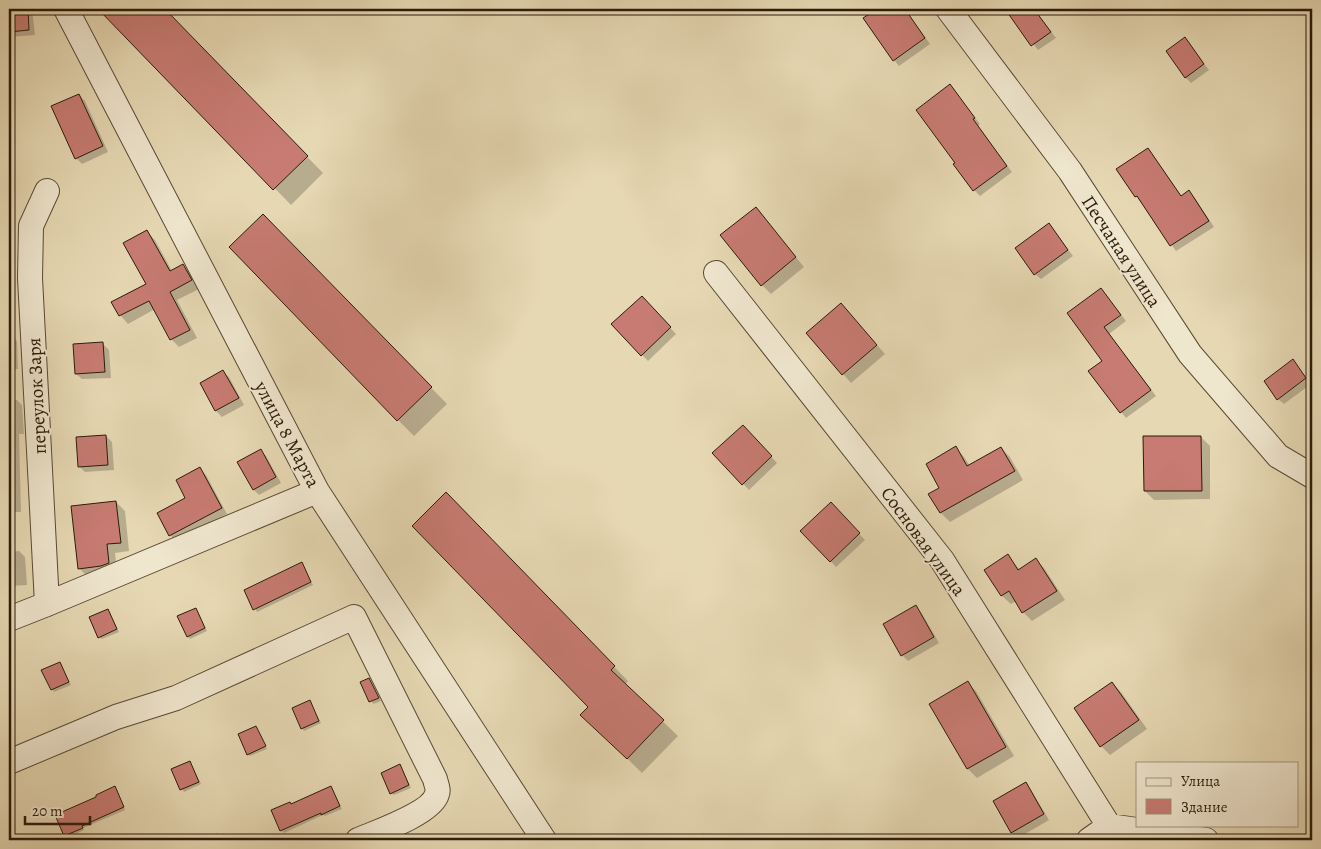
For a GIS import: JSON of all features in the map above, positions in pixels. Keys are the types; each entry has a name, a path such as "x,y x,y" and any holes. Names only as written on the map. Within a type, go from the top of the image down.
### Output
{"street":[{"name":"улица 8 Марта","path":"66,9 317,491 544,840"},
{"name":"Песчаная улица","path":"948,9 1070,171 1190,354 1278,456 1312,476"},
{"name":"переулок Заря","path":"47,191 30,226 30,278 48,604"},
{"name":"Сосновая улица","path":"716,273 942,560 1109,826"},
{"path":"9,619 317,491"},
{"path":"9,762 116,717 176,698 354,617 435,779 438,793 432,803 422,812 358,840"},
{"path":"1089,840 1109,826 1206,840"}],"building":[{"path":"9,9 28,9 29,30 9,32"},
{"path":"98,9 165,9 308,156 273,190"},
{"path":"877,9 905,9 925,38 893,61 863,18"},
{"path":"1005,9 1034,9 1051,32 1031,46"},
{"path":"1185,37 1204,64 1185,78 1166,51"},
{"path":"950,84 1007,166 973,191 916,110"},
{"path":"79,94 103,146 75,159 51,106"},
{"path":"1148,148 1181,196 1189,190 1209,221 1170,246 1137,196 1135,197 1116,169"},
{"path":"756,207 796,257 761,286 720,235"},
{"path":"263,214 432,387 397,421 229,247"},
{"path":"1049,223 1068,250 1034,275 1015,248"},
{"path":"147,230 170,271 183,264 192,280 170,292 190,330 170,340 149,301 119,316 111,302 146,284 123,243"},
{"path":"1101,288 1121,315 1104,327 1151,390 1120,413 1088,371 1102,361 1067,313"},
{"path":"642,296 671,327 641,356 611,324"},
{"path":"841,303 877,345 842,375 806,333"},
{"path":"103,342 105,372 75,374 73,344"},
{"path":"1293,359 1306,378 1277,400 1264,381"},
{"path":"223,370 239,398 215,411 200,383"},
{"path":"743,425 772,456 742,485 712,453"},
{"path":"106,435 108,465 78,467 76,437"},
{"path":"1143,436 1201,436 1202,491 1144,491"},
{"path":"956,446 967,466 1001,447 1015,471 940,513 928,494 939,488 926,464"},
{"path":"261,449 276,477 253,490 237,462"},
{"path":"200,467 222,508 169,536 157,513 185,498 176,480"},
{"path":"446,492 615,666 611,670 664,720 627,759 580,715 588,707 412,526"},
{"path":"116,501 121,543 107,544 109,563 78,569 71,506"},
{"path":"831,502 860,533 830,562 800,531"},
{"path":"1008,554 1018,570 1036,558 1057,591 1022,613 1009,591 1001,596 984,570"},
{"path":"302,562 311,582 253,610 244,590"},
{"path":"916,605 934,637 901,656 883,624"},
{"path":"196,608 205,628 187,637 177,616"},
{"path":"108,609 117,629 98,638 89,617"},
{"path":"60,662 69,682 51,690 41,670"},
{"path":"369,678 379,698 369,702 360,682"},
{"path":"968,681 1006,747 967,769 929,704"},
{"path":"1112,682 1139,720 1100,747 1074,708"},
{"path":"310,700 319,721 301,729 292,708"},
{"path":"256,726 266,746 247,755 238,734"},
{"path":"190,761 199,782 180,790 171,769"},
{"path":"400,764 409,785 390,794 381,773"},
{"path":"1026,782 1044,814 1011,833 993,801"},
{"path":"115,786 124,807 64,836 55,815 96,797 96,795"},
{"path":"331,786 340,806 280,831 271,810 290,802 291,804"}]}
